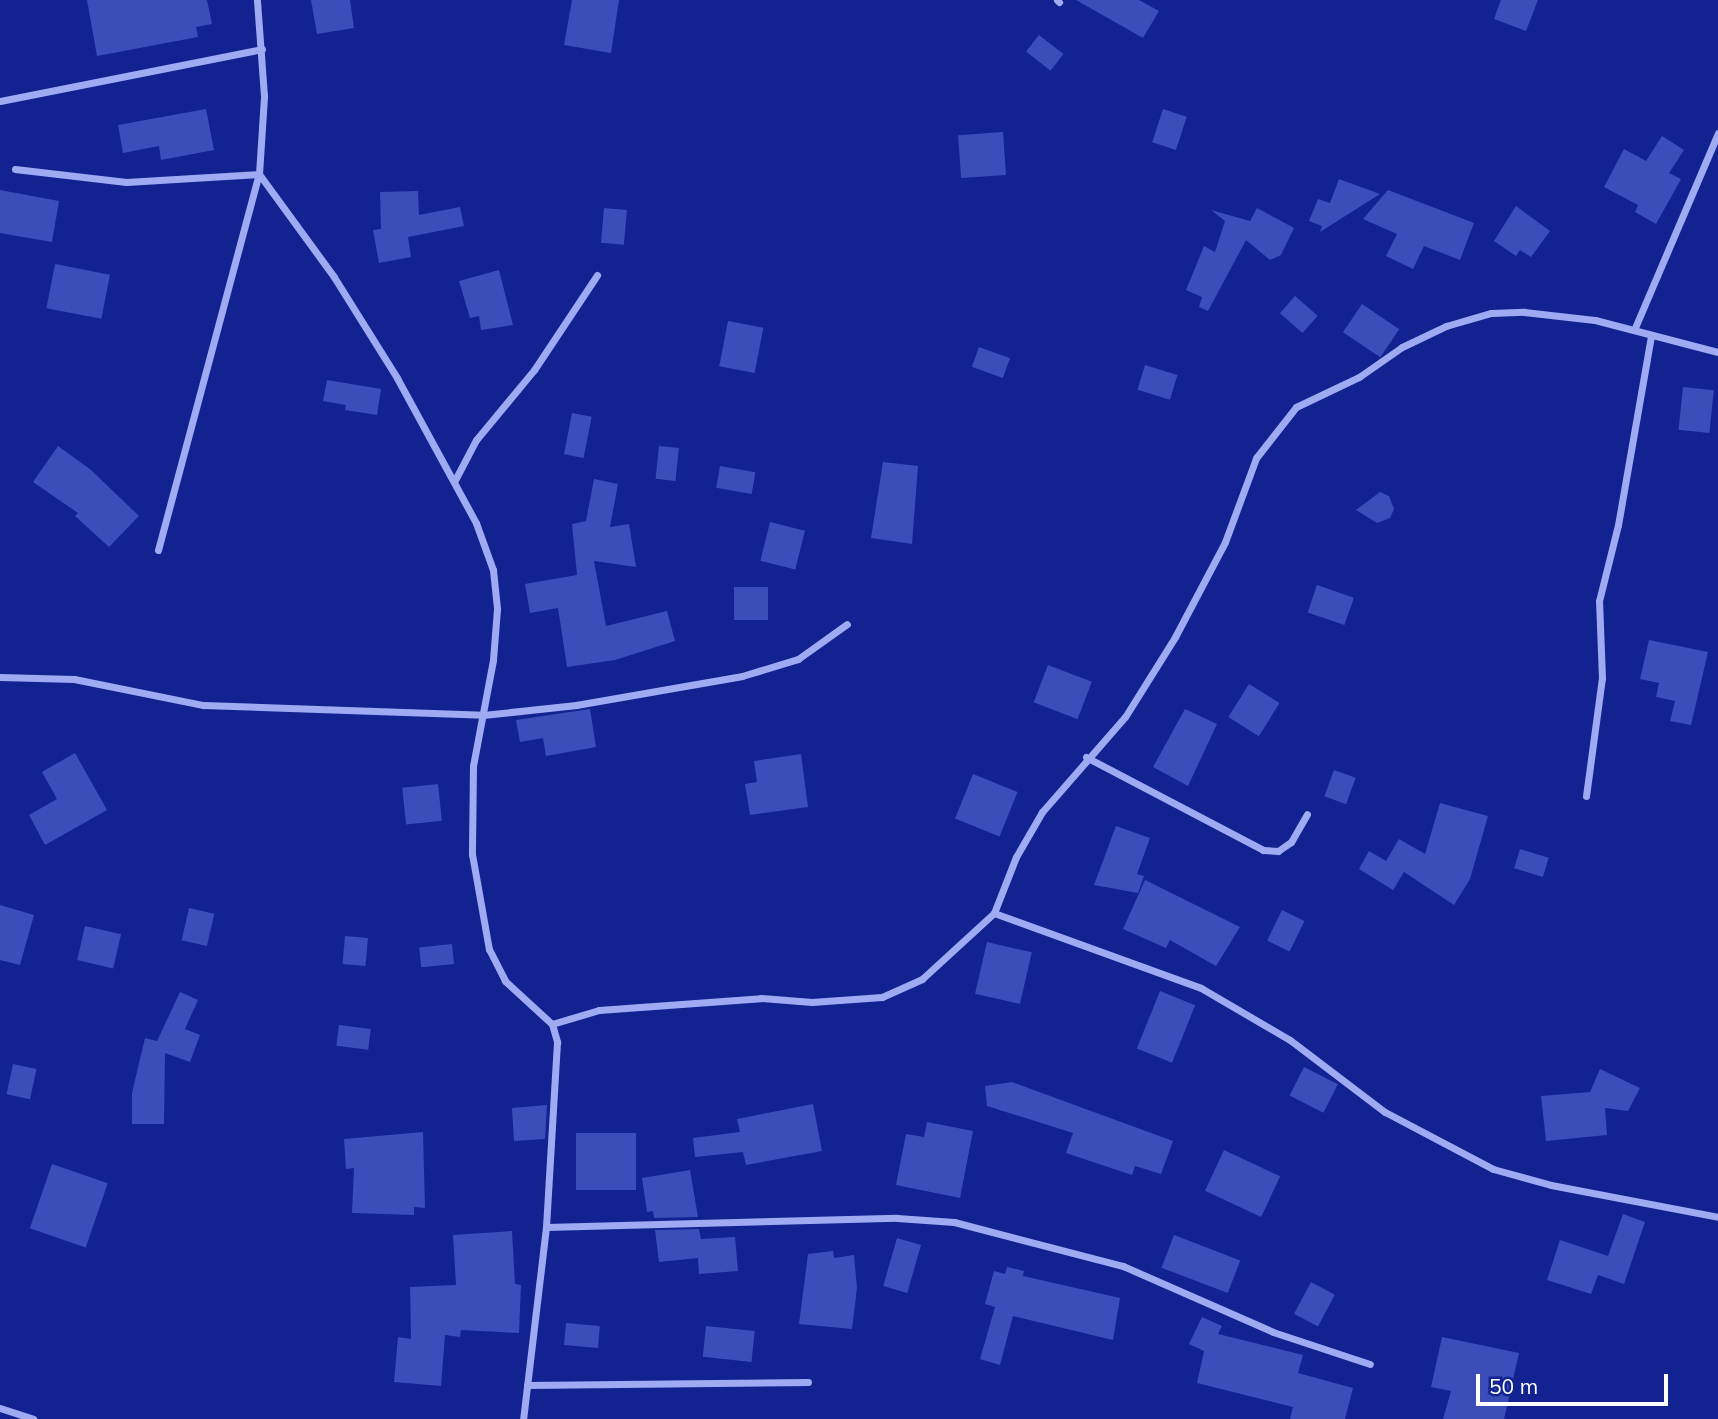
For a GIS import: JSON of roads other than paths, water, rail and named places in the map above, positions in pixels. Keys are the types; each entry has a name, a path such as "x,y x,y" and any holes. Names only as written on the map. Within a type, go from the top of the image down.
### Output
{"street":[{"path":"158,550 259,174 262,49 257,0"},
{"path":"0,101 262,49"},
{"path":"1634,330 1718,133"},
{"path":"15,169 126,182 259,174"},
{"path":"259,174 334,277 455,480 493,570 497,609 493,660 473,766 472,854 489,949 505,981 552,1024 557,1069 546,1227 523,1419"},
{"path":"455,480 476,440 534,370 597,275"},
{"path":"552,1024 599,1010 761,999 812,1002 882,997 922,979 994,914 1016,857 1035,824 1086,757 1125,717 1175,637 1225,542 1256,458 1296,407 1359,377 1402,347 1446,326 1490,313 1524,312 1634,330 1718,352"},
{"path":"1586,796 1602,678 1599,601 1618,525 1651,335"},
{"path":"0,677 74,679 203,705 483,715 576,705 743,676 798,659 847,624"},
{"path":"1086,757 1263,850 1278,851 1291,842 1307,814"},
{"path":"994,914 1200,988 1290,1040 1385,1112 1493,1169 1551,1185 1718,1217"},
{"path":"546,1227 897,1218 954,1222 1123,1266 1273,1332 1370,1364"},
{"path":"527,1385 808,1382"},
{"path":"0,1408 33,1419"}]}
